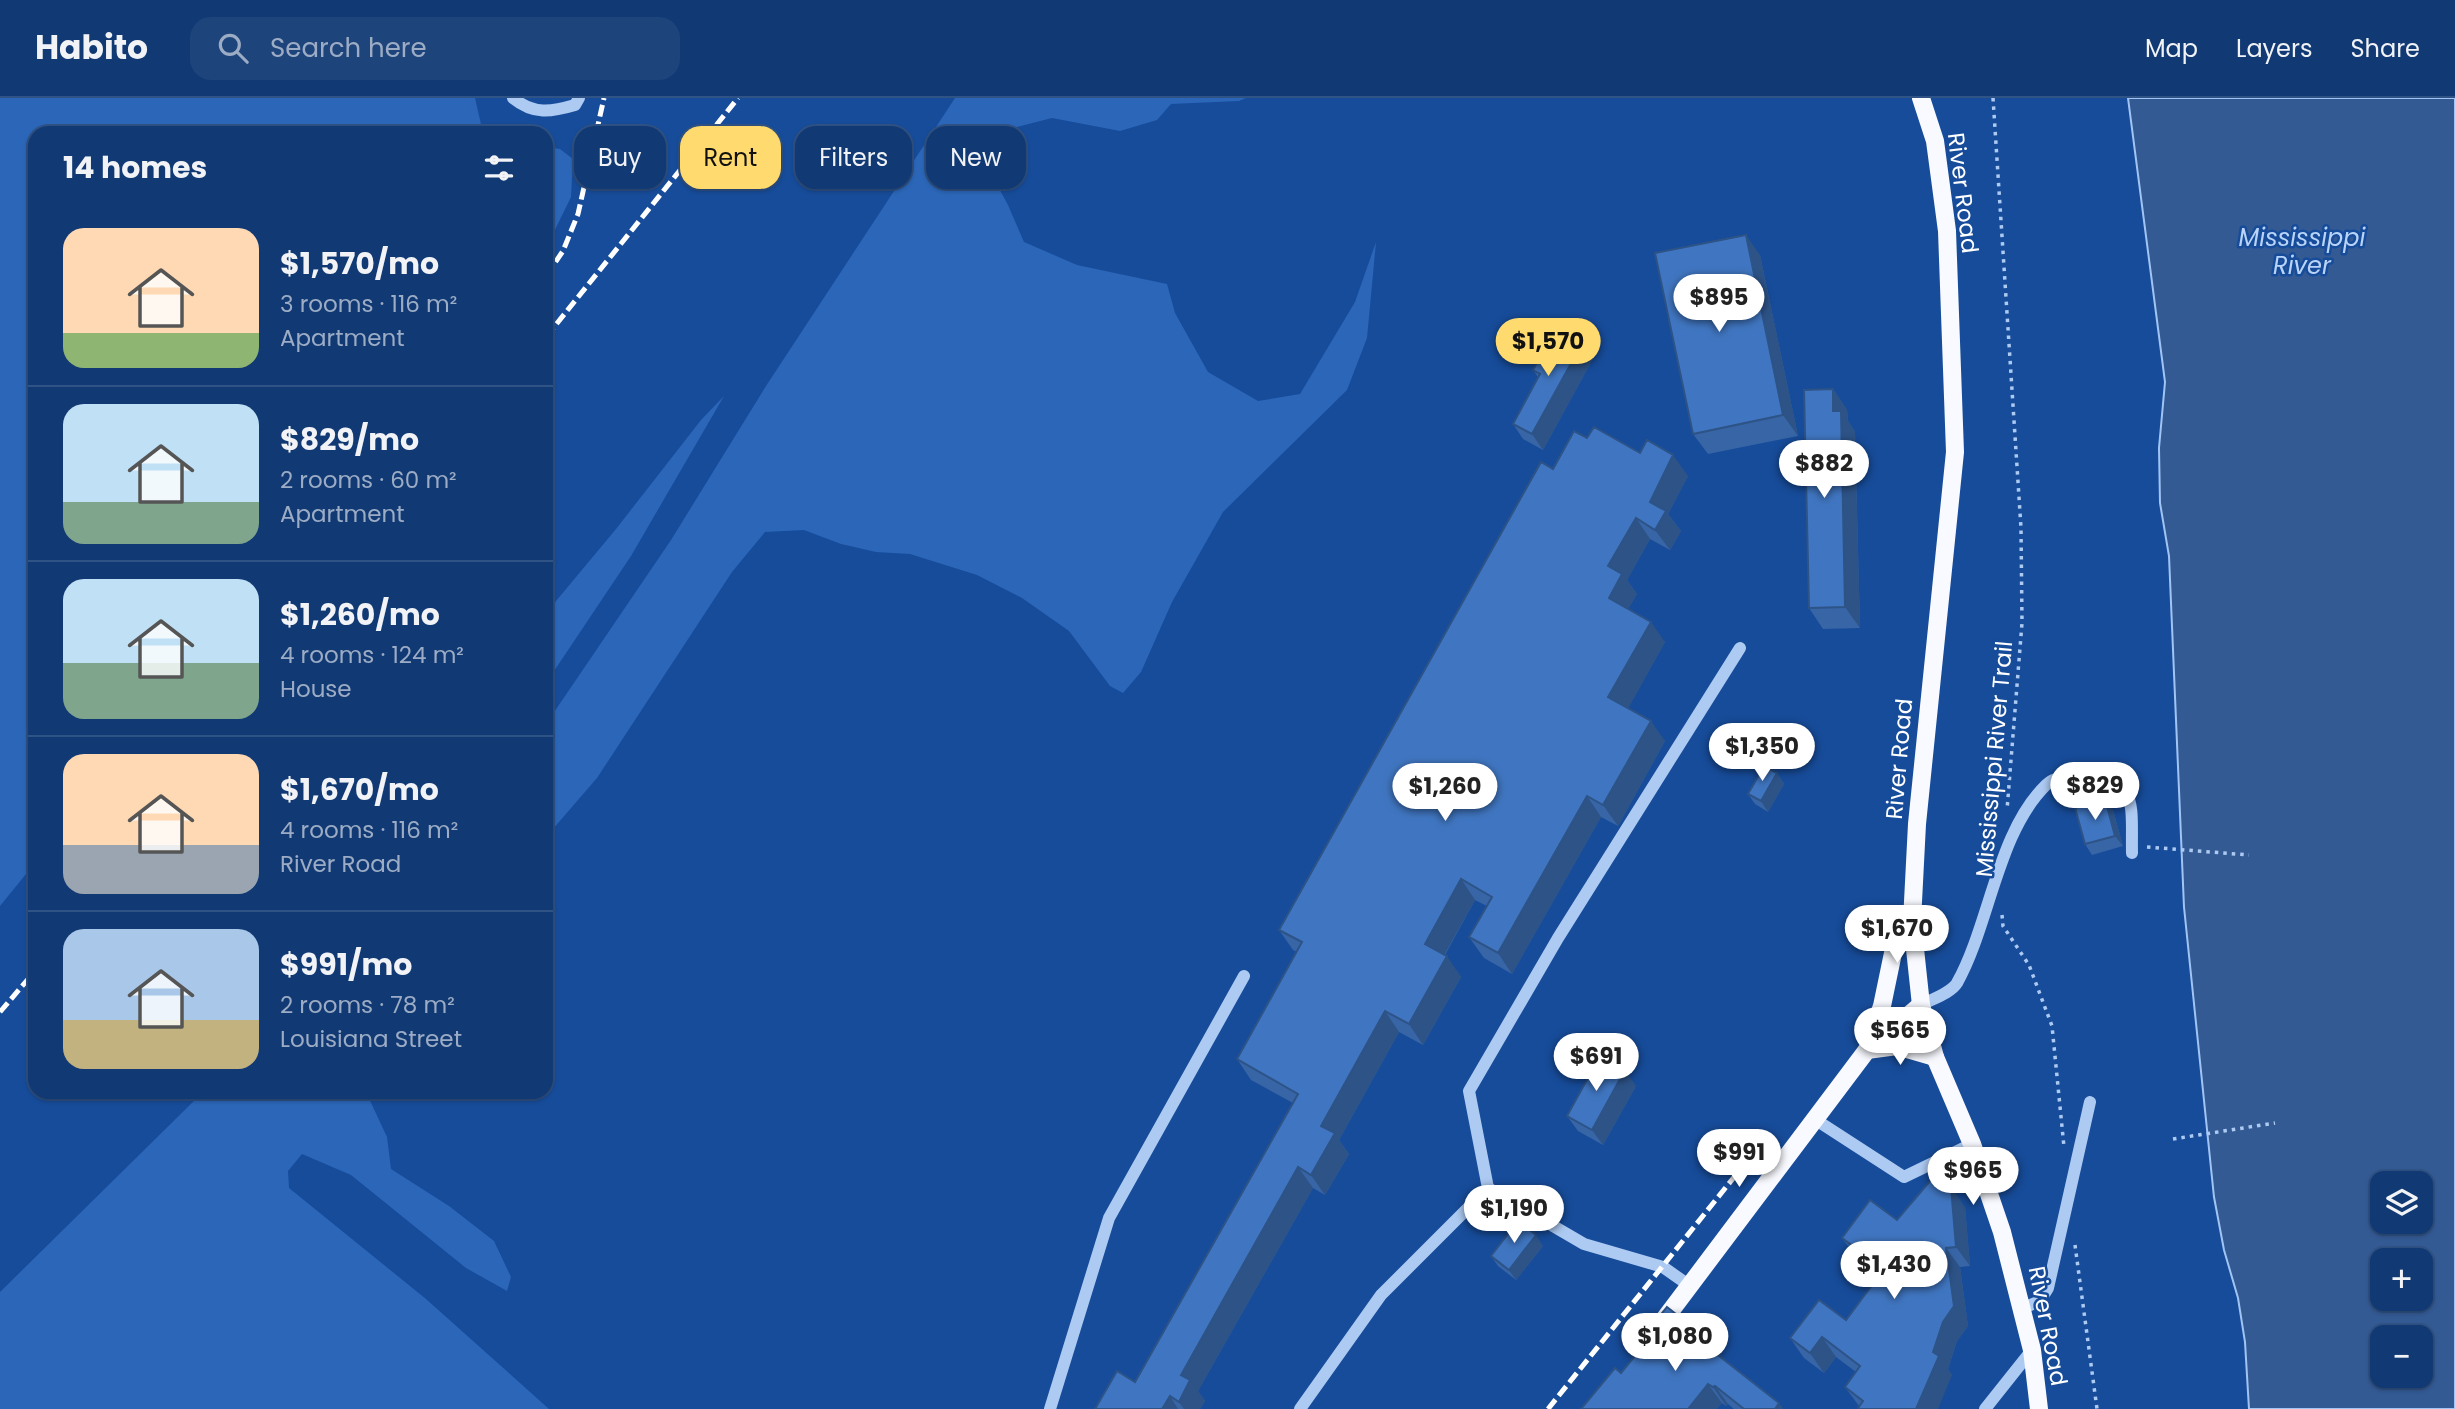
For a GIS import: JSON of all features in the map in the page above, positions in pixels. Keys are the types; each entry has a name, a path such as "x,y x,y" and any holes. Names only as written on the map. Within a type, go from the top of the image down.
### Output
{"main road":[{"name":"River Road","path":"1922,98 1935,141 1947,231 1955,452 1919,800 1912,921 1921,1005 1936,1057 1972,1144 2002,1231 2032,1350 2039,1409"},
{"path":"1867,1050 1882,1006 1893,953 1912,921"},
{"path":"1643,1347 1867,1050 1921,1005"},
{"path":"1867,1050 1897,1046 1936,1057"}],"street":[{"path":"513,98 521,104 549,113 575,105 579,98"},
{"path":"1690,1286 1663,1266 1584,1244 1488,1188 1469,1091 1558,938 1740,648"},
{"path":"1921,1005 1954,987 1967,965 2004,856 2028,808 2048,783 2069,776 2106,778 2119,783 2127,791 2132,810 2132,853"},
{"path":"1050,1409 1110,1218 1244,976"},
{"path":"2022,1308 2040,1301 2048,1288 2090,1102"},
{"path":"1816,1120 1904,1177 1972,1144"},
{"path":"1300,1409 1381,1295 1488,1188"},
{"path":"1985,1409 2032,1350"}],"path":[{"name":"Mississippi River Trail","path":"1993,98 2021,528 2022,623 2007,815"},
{"path":"2145,847 2249,855"},
{"path":"2002,912 2003,926 2029,965 2052,1026 2064,1152"},
{"path":"2173,1139 2275,1123"},
{"path":"2073,1234 2097,1409"}],"shaded area":[{"path":"0,98 475,98 481,126 28,126 28,872 0,906"},
{"path":"955,98 1246,98 1239,101 1171,104 1157,120 1120,131 1052,118 1021,126 937,126"},
{"path":"926,142 926,189 999,189 1024,242 1077,265 1167,284 1175,313 1208,372 1258,401 1300,394 1355,302 1376,242 1367,338 1347,390 1223,512 1172,602 1141,672 1123,693 1110,686 1069,631 1022,598 977,575 910,554 876,552 841,544 804,530 765,532 732,572 597,778 553,829 553,714 671,540 766,386 895,189 912,189 912,164"},
{"path":"553,148 560,149 573,159 571,197 553,234"},
{"path":"724,396 631,556 553,673 553,605 701,420"},
{"path":"196,1099 369,1099 387,1137 391,1169 449,1206 494,1241 511,1277 507,1291 466,1268 351,1175 302,1154 288,1171 289,1188 426,1299 549,1409 0,1409 0,1292"}],"water":[{"name":"Mississippi River","path":"2128,98 2455,98 2455,1409 2249,1409 2245,1342 2238,1298 2224,1250 2214,1197 2184,907 2169,556 2160,503 2159,448 2165,382"}],"building":[{"path":"1746,235 1783,415 1693,434 1655,253"},
{"path":"1565,329 1584,340 1532,434 1513,424 1540,374 1533,370 1554,333 1561,337"},
{"path":"1833,389 1833,411 1841,411 1845,607 1809,608 1804,390"},
{"path":"1594,427 1640,453 1647,440 1673,455 1650,502 1666,511 1655,530 1636,518 1608,566 1622,574 1609,598 1651,622 1608,697 1651,721 1603,805 1587,796 1498,953 1469,937 1492,897 1461,879 1425,944 1447,956 1409,1024 1385,1011 1321,1126 1335,1133 1311,1175 1298,1167 1181,1375 1190,1380 1179,1402 1170,1396 1162,1409 1095,1409 1117,1371 1135,1382 1298,1094 1237,1059 1302,942 1279,930 1541,462 1553,469 1574,431 1587,438"},
{"path":"1764,766 1777,773 1761,801 1748,794"},
{"path":"2105,799 2115,836 2085,844 2075,808"},
{"path":"1600,1056 1625,1070 1592,1130 1567,1116"},
{"path":"1936,1174 1951,1187 1956,1247 1946,1248 1954,1306 1943,1322 1933,1352 1939,1356 1916,1409 1860,1409 1858,1408 1863,1401 1845,1387 1860,1366 1822,1337 1810,1353 1790,1338 1819,1300 1846,1320 1884,1269 1842,1238 1870,1200 1897,1220"},
{"path":"1518,1221 1536,1235 1509,1270 1491,1256"},
{"path":"1667,1307 1713,1343 1709,1348 1779,1403 1775,1409 1744,1409 1715,1386 1708,1384 1688,1409 1581,1409 1615,1368 1621,1373 1639,1351 1635,1347"}],"railway":[{"path":"553,266 563,251 578,214 604,98"},
{"path":"553,328 738,98"},
{"path":"0,1012 28,979"},
{"path":"1548,1409 1751,1156"}]}
